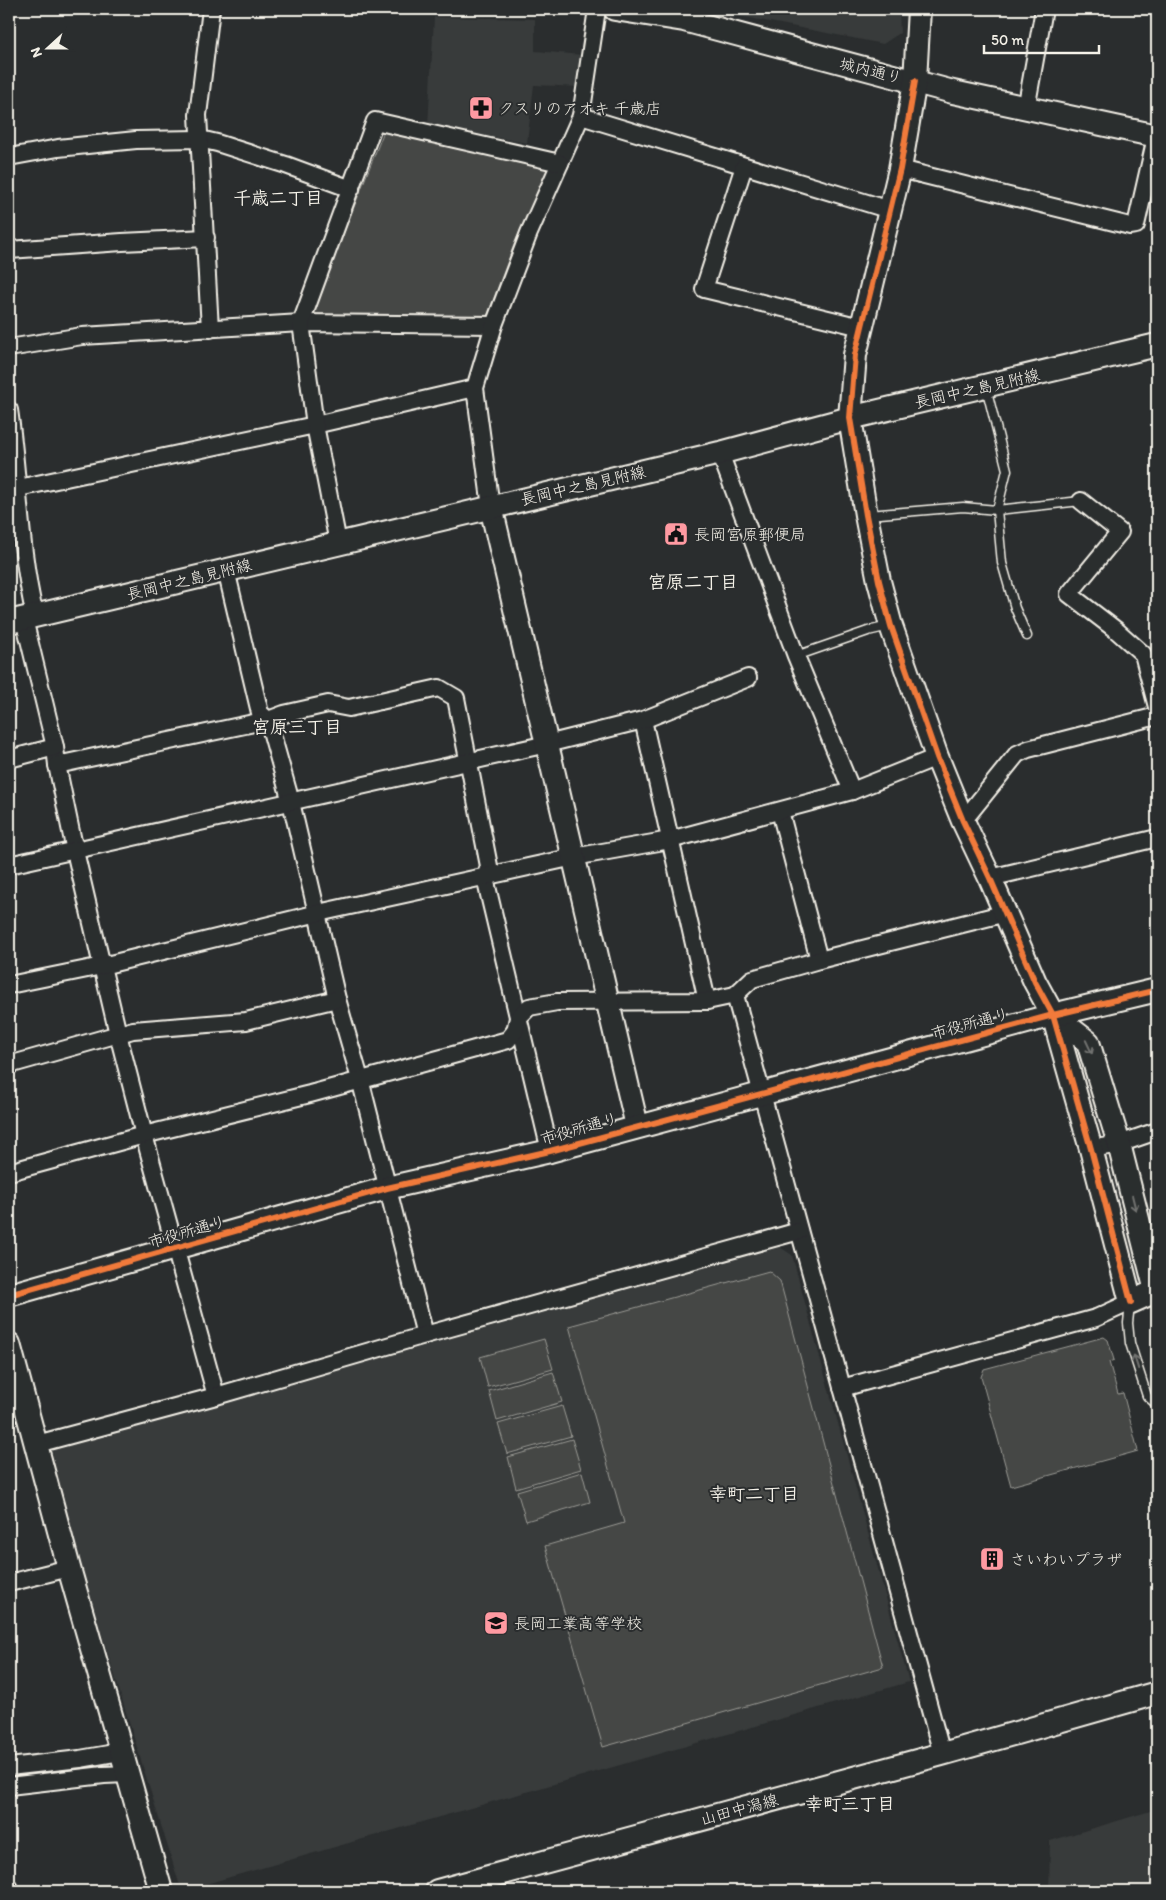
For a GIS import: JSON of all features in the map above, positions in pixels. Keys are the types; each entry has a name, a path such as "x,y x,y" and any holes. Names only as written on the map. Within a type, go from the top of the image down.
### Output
{"street":[{"path":"210,329 198,115 211,9"},
{"path":"597,9 581,116 529,233 494,325 475,388 491,507 637,1126"},
{"name":"城内通り","path":"615,9 684,20 1026,109 1157,135"},
{"path":"919,9 914,81 900,169 855,355 850,418 879,581 891,626 937,757 963,821 1006,913 1035,982 1053,1015 1091,1149 1131,1302"},
{"path":"1026,109 1044,9"},
{"path":"581,116 890,210"},
{"path":"338,543 315,425 301,323 375,122 560,163"},
{"path":"900,169 1130,226 1136,225 1157,135"},
{"path":"9,157 58,148 136,140 200,139 243,151 351,189"},
{"path":"744,166 704,289 861,327"},
{"path":"9,250 206,238"},
{"path":"9,348 82,336 301,323 494,325"},
{"name":"長岡中之島見附線","path":"23,619 720,454 850,418 1157,345"},
{"path":"12,489 315,425 475,388"},
{"path":"9,410 13,437 12,489 29,594 23,619 55,747 57,765 118,1034 216,1396"},
{"path":"720,454 796,656 852,791"},
{"path":"1081,501 1120,532 1069,594 1116,630 1143,654 1157,707"},
{"path":"226,570 260,713 268,720 291,802 337,999 360,1079 425,1335"},
{"path":"9,865 547,744 643,720 748,678"},
{"path":"57,765 268,720 284,714 328,704 349,708 439,688 456,698 489,866 485,878 550,1152"},
{"path":"963,821 1018,754 1028,749 1157,716"},
{"path":"643,720 707,1001"},
{"path":"9,759 55,747"},
{"path":"9,985 102,966 318,913 574,857 670,840 852,791 937,757"},
{"path":"780,811 818,960"},
{"path":"990,878 1157,838"},
{"path":"9,1172 144,1135 310,1094 508,1040 515,1031 518,1018 529,1007 557,1002 707,1001 735,995 752,979 818,960 1006,913"},
{"name":"市役所通り","path":"9,1295 387,1188 550,1152 637,1126 1053,1015 1157,990"},
{"path":"735,995 942,1754"},
{"path":"9,1065 133,1030 246,1021 337,999"},
{"path":"842,1388 1096,1318 1131,1302 1157,1293 1119,1144 1088,1042 1053,1015"},
{"path":"1091,1149 1119,1144 1157,1131"},
{"path":"37,1444 216,1396 425,1335 799,1231"},
{"path":"9,1344 120,1752 161,1891"},
{"path":"9,1583 69,1568"},
{"name":"山田中潟線","path":"437,1891 942,1754 1157,1693"},
{"path":"9,1767 80,1759 120,1752"},
{"path":"9,1786 127,1774"}],"lane":[{"path":"986,386 1008,470 997,510 1002,563 1015,608 1027,636"},
{"path":"866,515 962,506 997,510 1081,501"},
{"path":"796,656 868,631 891,626"},
{"path":"1131,1302 1128,1323 1130,1342 1147,1396 1155,1403 1157,1402"}],"shaded area":[{"path":"703,9 899,9 900,33 883,44"},
{"path":"434,17 535,19 535,51 583,55 580,87 534,85 527,143 428,126"},
{"path":"384,131 548,169 515,242 486,319 311,316"},
{"name":"長岡工業高等学校","path":"780,1247 792,1255 909,1682 185,1890 179,1883 80,1564 52,1448"},
{"path":"769,1271 780,1281 883,1667 603,1747 545,1546 624,1523 569,1326"},
{"path":"1104,1337 1108,1340 1114,1360 1109,1362 1118,1394 1123,1393 1138,1451 1011,1486 981,1377 984,1369"},
{"path":"544,1339 553,1369 488,1387 480,1357"},
{"path":"553,1372 562,1402 497,1421 489,1391"},
{"path":"562,1406 571,1436 507,1454 498,1424"},
{"path":"572,1439 581,1469 516,1488 508,1457"},
{"path":"582,1472 590,1502 526,1521 517,1491"},
{"path":"1157,1809 1157,1891 1049,1891 1050,1841"}],"waterway":[{"path":"50,1773 108,1765"}],"cycle path":[{"path":"915,81 900,169 855,355 850,418 866,515 879,581 891,626 937,757 963,821 1035,982 1053,1015 1091,1149 1131,1302"},
{"path":"9,1295 387,1188 550,1151 1053,1015 1157,990"}],"place":[{"name":"クスリのアオキ 千歳店","path":"481,108"},
{"name":"長岡宮原郵便局","path":"676,534"},
{"name":"さいわいプラザ","path":"992,1559"},
{"name":"長岡工業高等学校","path":"496,1623"}],"district":[{"name":"千歳二丁目","path":"278,198"},
{"name":"宮原二丁目","path":"693,582"},
{"name":"宮原三丁目","path":"297,727"},
{"name":"幸町二丁目","path":"754,1494"},
{"name":"幸町三丁目","path":"850,1804"}]}
